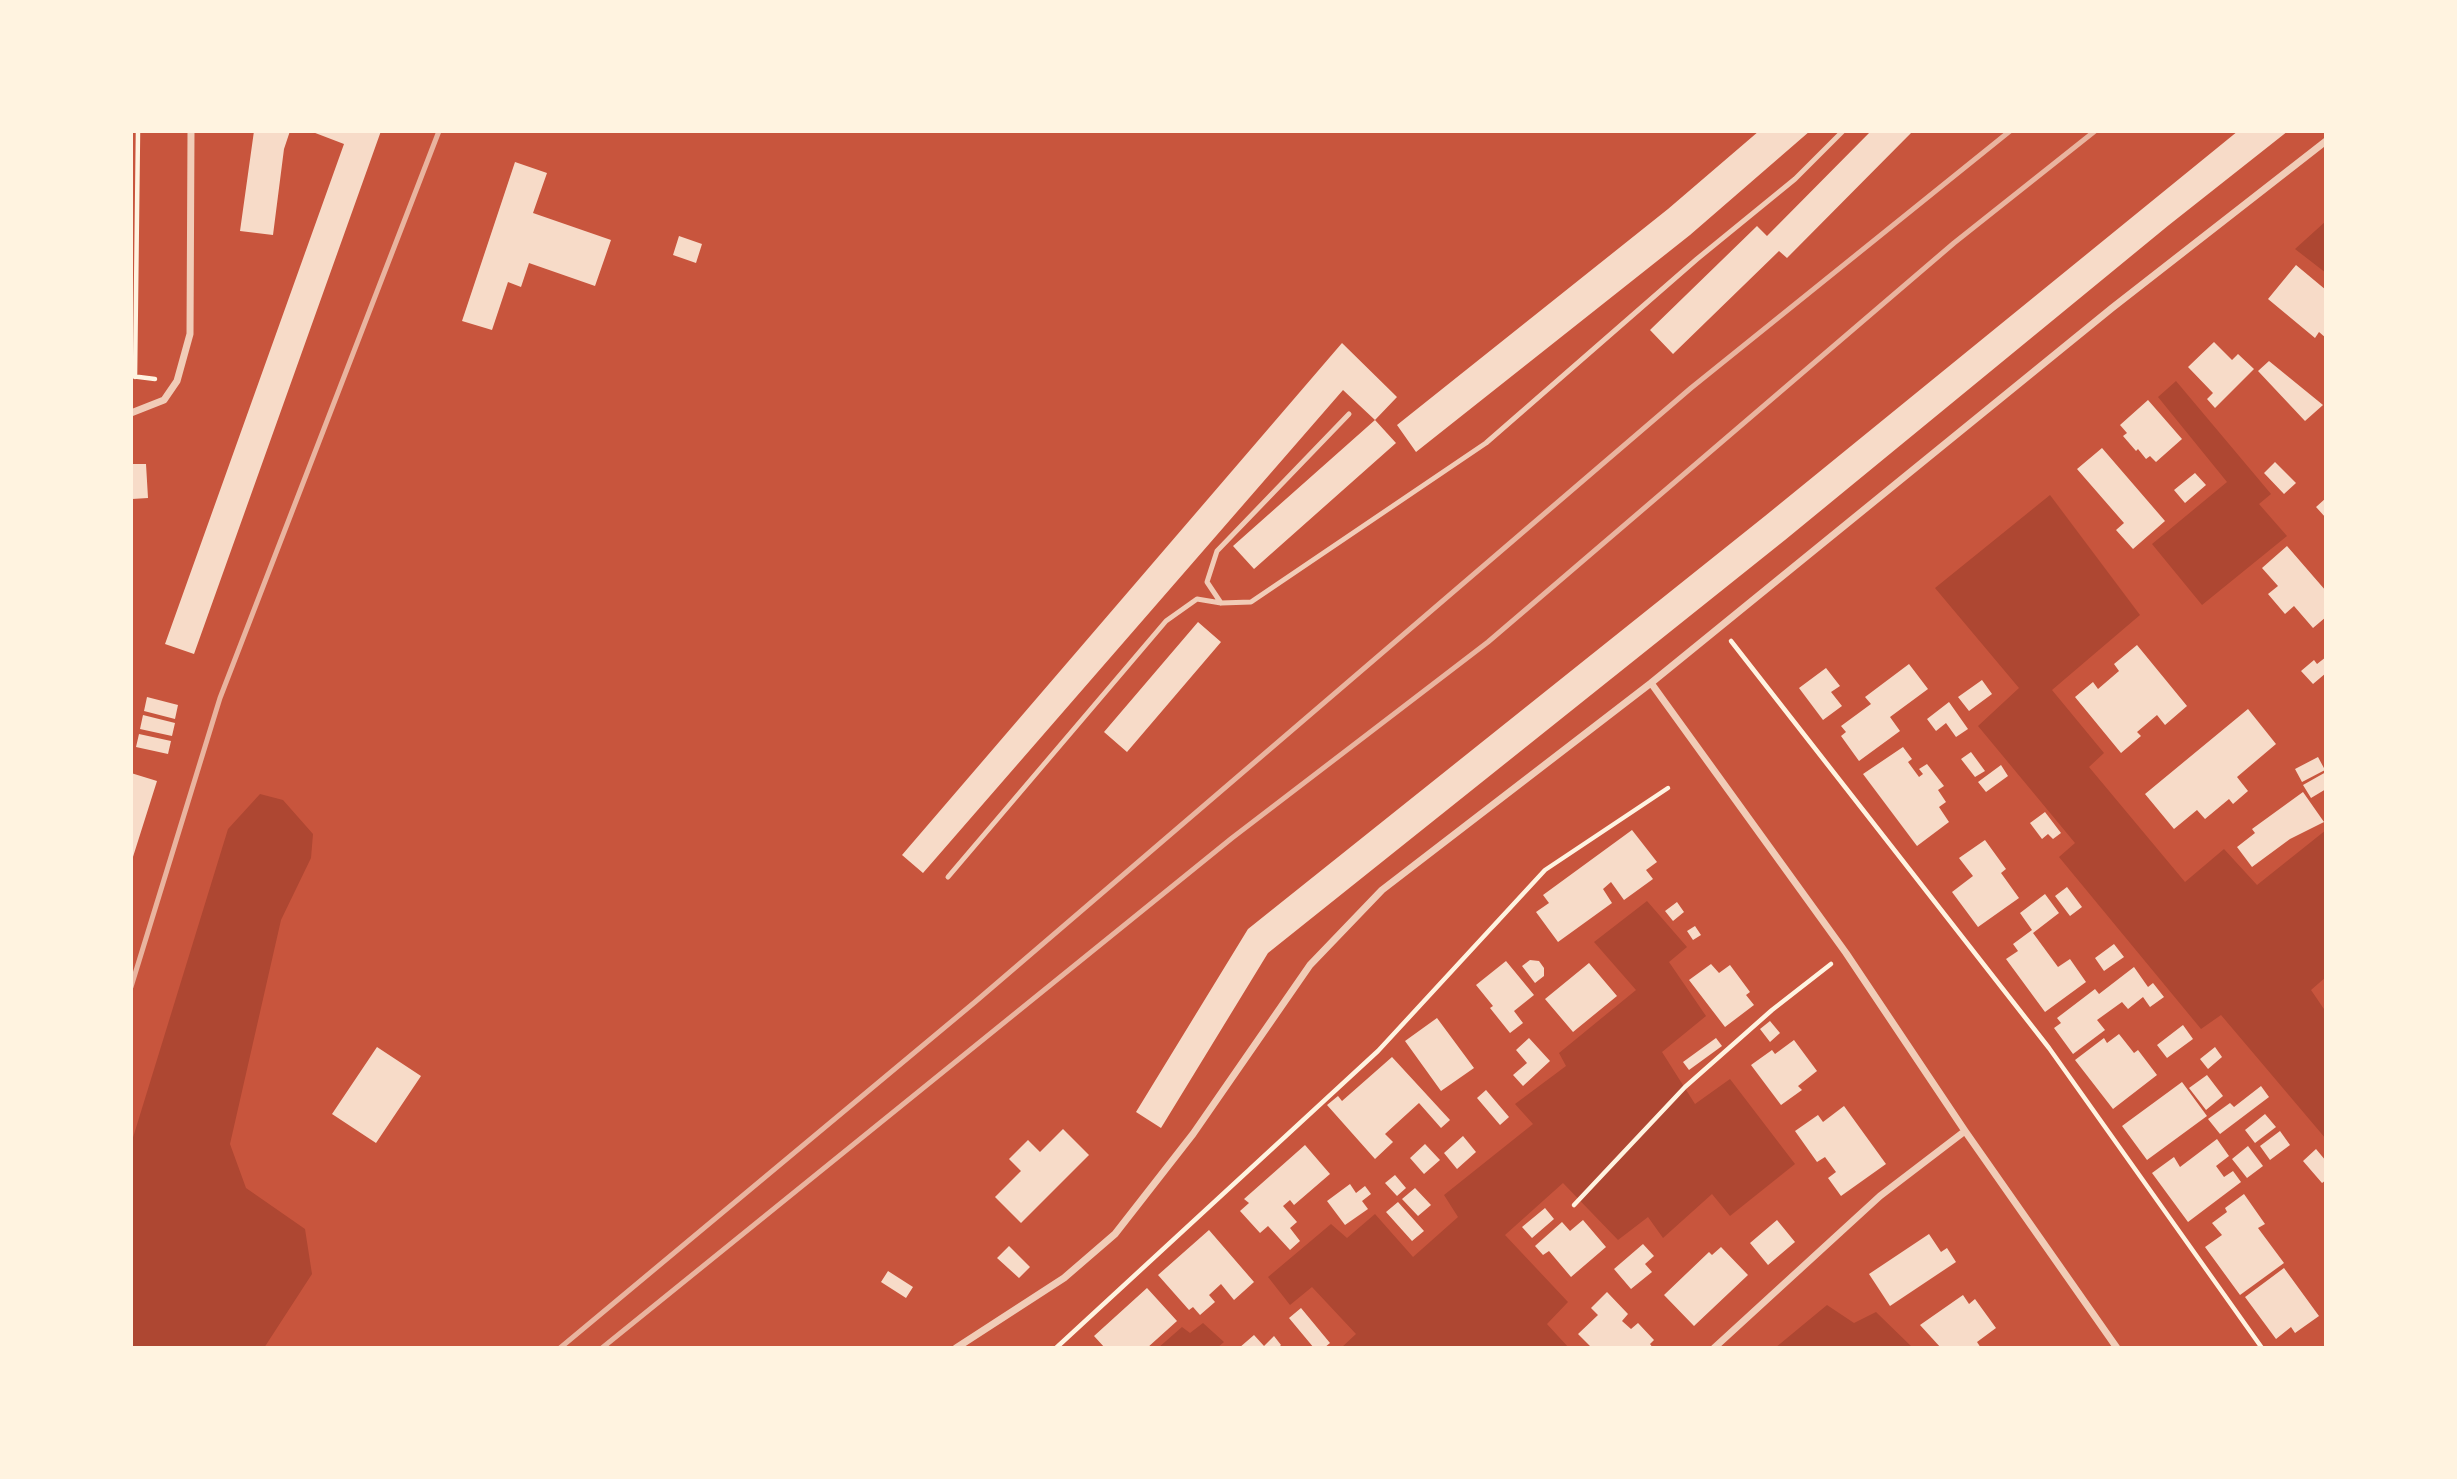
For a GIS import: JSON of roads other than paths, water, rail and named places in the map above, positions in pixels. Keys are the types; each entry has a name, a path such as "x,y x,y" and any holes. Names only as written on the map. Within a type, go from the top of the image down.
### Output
{"street":[{"path":"131,413 164,400 177,381 190,334 191,131"},
{"path":"956,1348 1064,1278 1115,1234 1193,1134 1310,965 1382,890 1721,628 2112,308 2326,141"},
{"path":"1651,683 1846,953 1965,1131 2117,1348"},
{"path":"1714,1348 1880,1196 1965,1131"}],"lane":[{"path":"948,877 1166,621 1197,599 1221,603 1251,602 1486,443 1697,258 1795,179 1843,131"},
{"path":"1221,603 1207,582 1217,551 1349,414"}],"railway":[{"path":"131,987 220,698 439,131"},
{"path":"560,1348 975,1002 1691,388 2010,131"},
{"path":"602,1348 1232,838 1488,642 1954,243 2095,131"}]}
